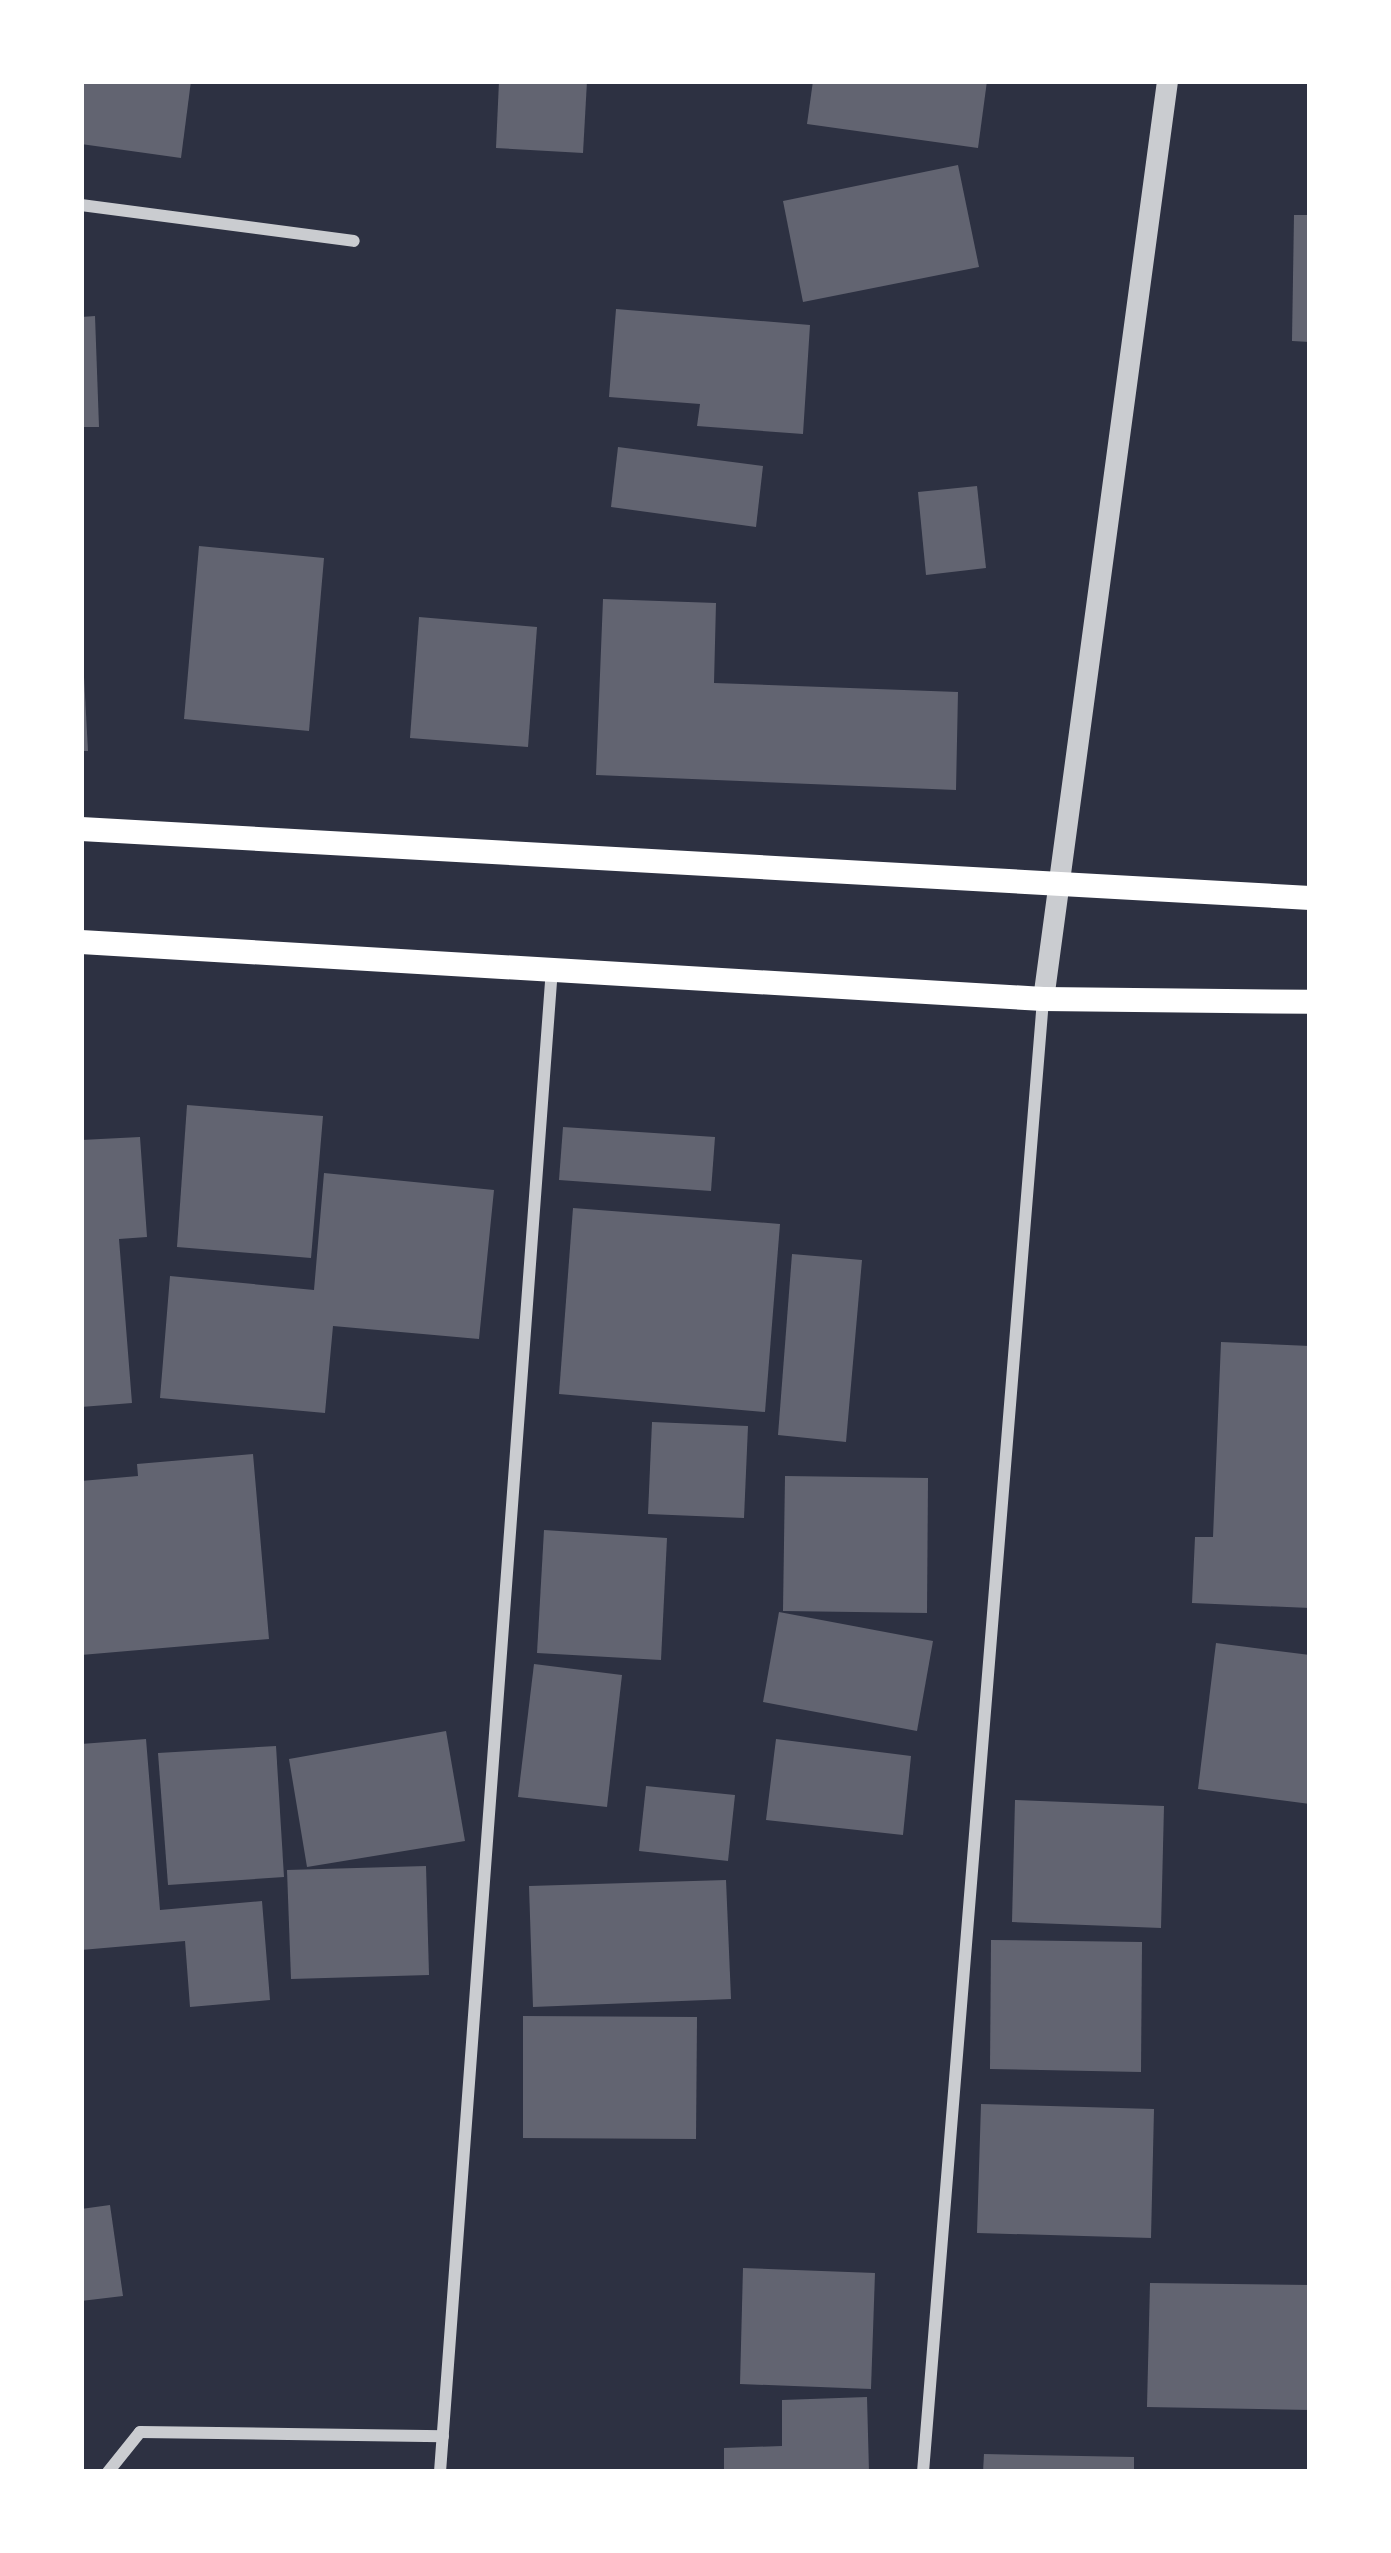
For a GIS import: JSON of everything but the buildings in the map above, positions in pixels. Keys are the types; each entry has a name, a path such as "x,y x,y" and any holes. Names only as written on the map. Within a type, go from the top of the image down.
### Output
{"main road":[{"path":"81,830 1056,892 1310,898"},
{"path":"81,942 1042,998 1310,1002"}],"street":[{"path":"923,2472 1042,998 1167,81"},
{"path":"81,205 354,241"},
{"path":"440,2472 552,967"},
{"path":"108,2472 140,2432 442,2435"}]}
